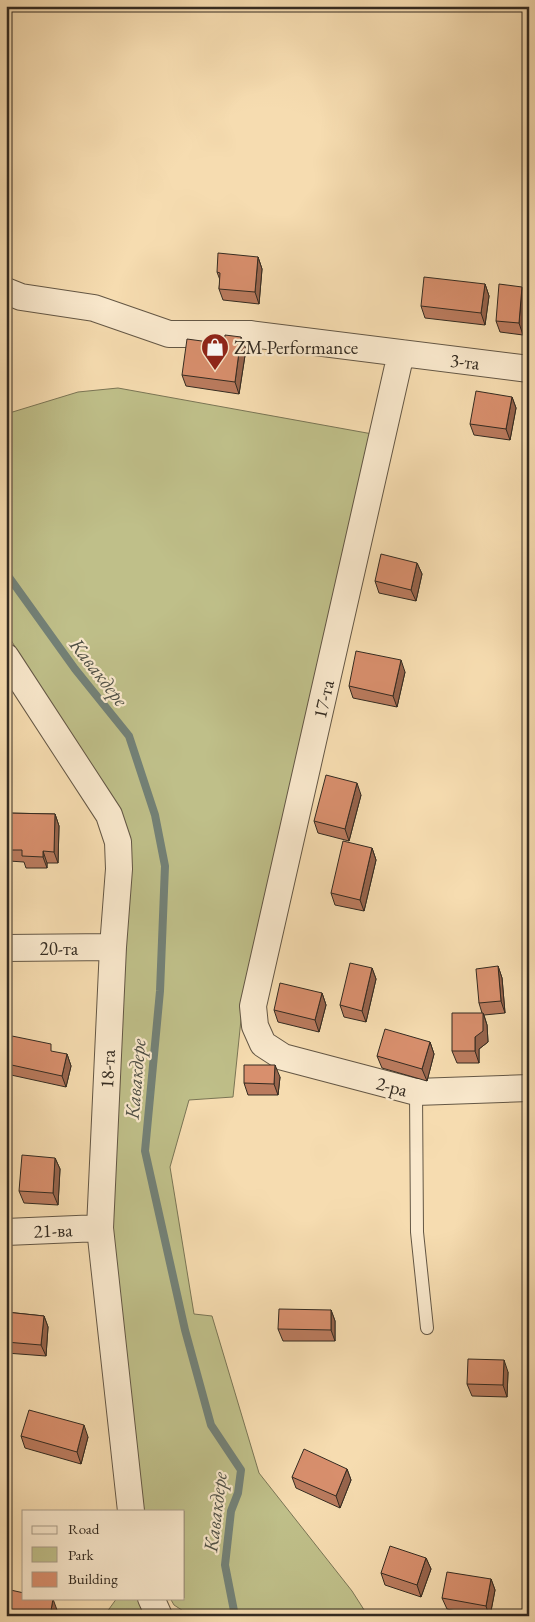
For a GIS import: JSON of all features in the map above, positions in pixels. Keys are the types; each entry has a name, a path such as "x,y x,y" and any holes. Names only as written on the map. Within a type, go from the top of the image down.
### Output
{"street":[{"name":"3-та","path":"6,291 21,297 94,308 169,334 250,334 529,369"},
{"name":"17-та","path":"263,1044 255,1026 253,1006 401,353"},
{"name":"18-та","path":"6,657 109,815 118,842 119,869 113,947 100,1228 131,1510"},
{"name":"20-та","path":"6,948 113,947"},
{"name":"2-ра","path":"263,1044 283,1056 416,1092 529,1088"},
{"name":"21-ва","path":"6,1232 100,1228"},
{"path":"152,1600 159,1616"}],"lane":[{"path":"416,1092 417,1232 427,1328"}],"green space":[{"path":"118,388 378,435 242,1010 233,1097 189,1100 170,1167 194,1314 212,1316 259,1473 352,1591 368,1616 191,1616 174,1605 171,1600 185,1600 185,1510 144,1510 109,1212 116,811 6,632 6,414 78,392"},
{"path":"116,1600 152,1600 159,1616 104,1616"}],"building":[{"path":"218,253 258,257 255,292 219,289 220,273 217,272"},
{"path":"424,277 485,284 481,313 421,306"},
{"path":"499,284 522,287 519,323 496,321"},
{"name":"ZM Performance","path":"225,335 241,337 235,382 182,375 187,339 224,344"},
{"path":"476,391 512,397 506,429 470,424"},
{"path":"381,554 417,563 411,590 375,581"},
{"path":"356,651 401,660 393,696 349,686"},
{"path":"326,775 357,783 345,829 314,821"},
{"path":"6,813 55,814 54,852 43,851 43,857 22,856 22,850 6,850"},
{"path":"343,841 372,848 360,900 331,893"},
{"path":"350,963 372,968 362,1011 340,1005"},
{"path":"498,966 501,1001 479,1003 476,969"},
{"path":"280,983 322,993 315,1020 274,1010"},
{"path":"452,1013 483,1013 483,1031 475,1037 475,1051 452,1051"},
{"path":"385,1029 430,1042 422,1069 377,1056"},
{"path":"12,1036 51,1044 51,1051 67,1054 62,1076 7,1064"},
{"path":"244,1065 275,1065 274,1084 244,1083"},
{"path":"22,1155 55,1158 53,1193 19,1191"},
{"path":"279,1309 331,1310 331,1330 278,1329"},
{"path":"6,1312 44,1316 41,1345 6,1342"},
{"path":"468,1359 504,1360 503,1385 467,1384"},
{"path":"29,1410 84,1425 77,1452 21,1436"},
{"path":"304,1449 347,1469 336,1496 292,1477"},
{"path":"390,1546 426,1558 417,1585 381,1573"},
{"path":"447,1572 491,1579 486,1606 442,1598"},
{"path":"6,1589 22,1593 22,1600 53,1600 50,1616 6,1616"}],"waterway":[{"name":"Кавакдере","path":"6,573 75,669 129,736 155,815 165,866 160,991 145,1151 185,1330 211,1425 241,1470 238,1493 231,1511 225,1565 235,1616"}],"place":[{"name":"ZM Performance","path":"215,371"}]}
